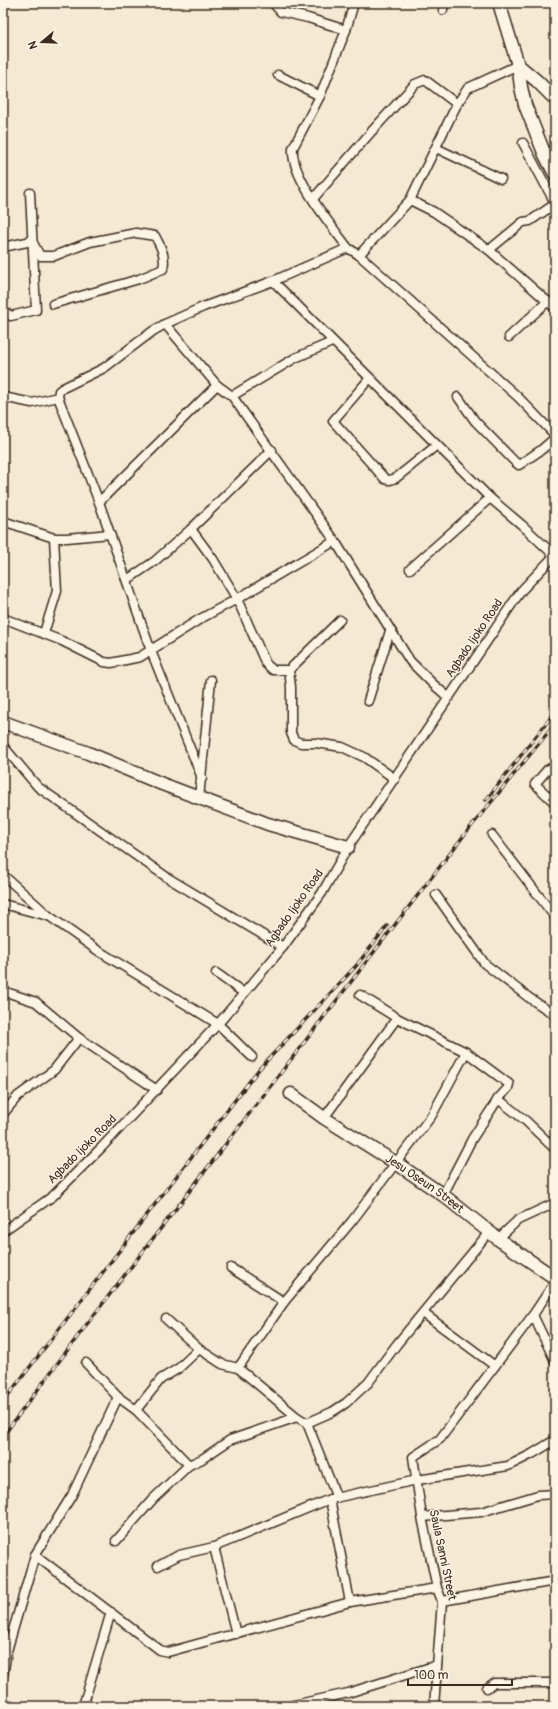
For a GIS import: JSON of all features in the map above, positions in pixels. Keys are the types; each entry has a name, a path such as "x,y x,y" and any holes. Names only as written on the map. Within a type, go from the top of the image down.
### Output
{"main road":[{"path":"498,3 518,65 521,87 527,110 545,155 555,174"},
{"path":"518,65 555,99"},
{"path":"3,722 88,753 268,824 348,847"},
{"name":"Jesu Oseun Street","path":"291,1094 324,1118 396,1163 443,1195 494,1235 555,1278"}],"street":[{"path":"273,3 281,12 308,18 346,30"},
{"path":"354,3 346,30 320,96 293,148 292,155 298,174 348,248 359,255 518,397 555,435"},
{"path":"359,255 410,200 458,104 468,88 518,65"},
{"path":"278,75 320,96"},
{"path":"313,198 415,84 425,80 458,104"},
{"path":"489,250 523,222 530,221 555,203 523,143"},
{"path":"436,148 501,179"},
{"path":"3,311 11,316 36,310 30,193"},
{"path":"410,200 434,212 489,250 555,308"},
{"path":"32,241 40,256 54,256 90,242 136,233 156,236 163,250 164,263 162,269 139,279 54,304"},
{"path":"3,247 32,241"},
{"path":"202,778 151,651 99,502 58,397 59,391 104,368 153,331 165,324 203,307 273,281 348,248"},
{"path":"273,281 332,342 490,498 555,556"},
{"path":"509,337 548,302"},
{"path":"165,324 218,385 232,396 336,541 390,631 410,661 448,697"},
{"path":"232,396 295,358 332,342"},
{"path":"370,378 333,421 385,479 390,480 396,478 437,445"},
{"path":"99,502 218,385"},
{"path":"3,397 32,403 42,402 58,397"},
{"path":"458,397 475,422 519,465 541,450 555,438"},
{"path":"127,580 155,561 191,529 272,450"},
{"path":"410,569 490,498"},
{"path":"3,521 54,538 110,534"},
{"path":"191,529 214,559 237,599 266,664 273,670 289,670 340,620"},
{"path":"44,634 57,591 54,538"},
{"path":"3,618 62,641 104,662 132,660 151,651 200,618 237,599 336,541"},
{"name":"Agbado Ijoko Road","path":"3,1231 53,1196 157,1090 218,1024 283,947 322,892 348,847 521,591 555,556"},
{"path":"368,701 390,631"},
{"path":"289,670 291,687 291,733 294,740 301,743 316,743 342,747 364,757 395,779"},
{"path":"199,798 211,680"},
{"path":"3,746 38,787 168,878 283,947"},
{"path":"555,766 547,770 535,784 555,803"},
{"path":"492,835 555,917"},
{"path":"3,875 49,916 97,950 218,1024 252,1057"},
{"path":"436,895 485,964 528,997 555,1015"},
{"path":"3,904 49,916"},
{"path":"216,973 244,993"},
{"path":"3,991 36,1002 79,1038 157,1090"},
{"path":"360,995 397,1018 466,1052 509,1084 508,1088 498,1099 472,1139 443,1195"},
{"path":"324,1118 397,1018"},
{"path":"3,1114 18,1096 54,1070 79,1038"},
{"path":"238,1368 284,1302 352,1221 432,1115 466,1052"},
{"path":"498,1099 526,1121 555,1149"},
{"path":"307,1423 332,1412 346,1403 358,1392 377,1372 397,1344 423,1313 494,1235 518,1220 555,1203"},
{"path":"231,1268 284,1302"},
{"path":"423,1313 495,1366 533,1315 555,1282"},
{"path":"533,1315 555,1361"},
{"path":"166,1319 199,1349 222,1364 238,1368 297,1417 307,1423 333,1499 350,1602"},
{"path":"136,1410 161,1379 179,1368 199,1349"},
{"path":"86,1363 118,1397 136,1410 189,1465"},
{"name":"Saula Sanni Street","path":"434,1706 442,1601 437,1588 422,1517 413,1457 440,1439 495,1366"},
{"path":"3,1676 7,1651 35,1555 72,1495 118,1397"},
{"path":"116,1541 153,1499 189,1465 202,1460 230,1440 297,1417"},
{"path":"158,1566 179,1555 214,1546 333,1499 417,1480 508,1466 555,1440"},
{"path":"422,1517 481,1512 538,1495 555,1494"},
{"path":"214,1546 236,1634"},
{"path":"35,1555 160,1650 168,1652 350,1602 437,1588"},
{"path":"442,1601 555,1581"},
{"path":"83,1706 111,1612"},
{"path":"288,1706 348,1692 437,1665"},
{"path":"487,1688 494,1683 555,1683"}],"railway":[{"path":"486,800 555,712"},
{"path":"3,1436 87,1324 465,834 555,724"},
{"path":"3,1402 259,1069 356,966 387,926"}]}
